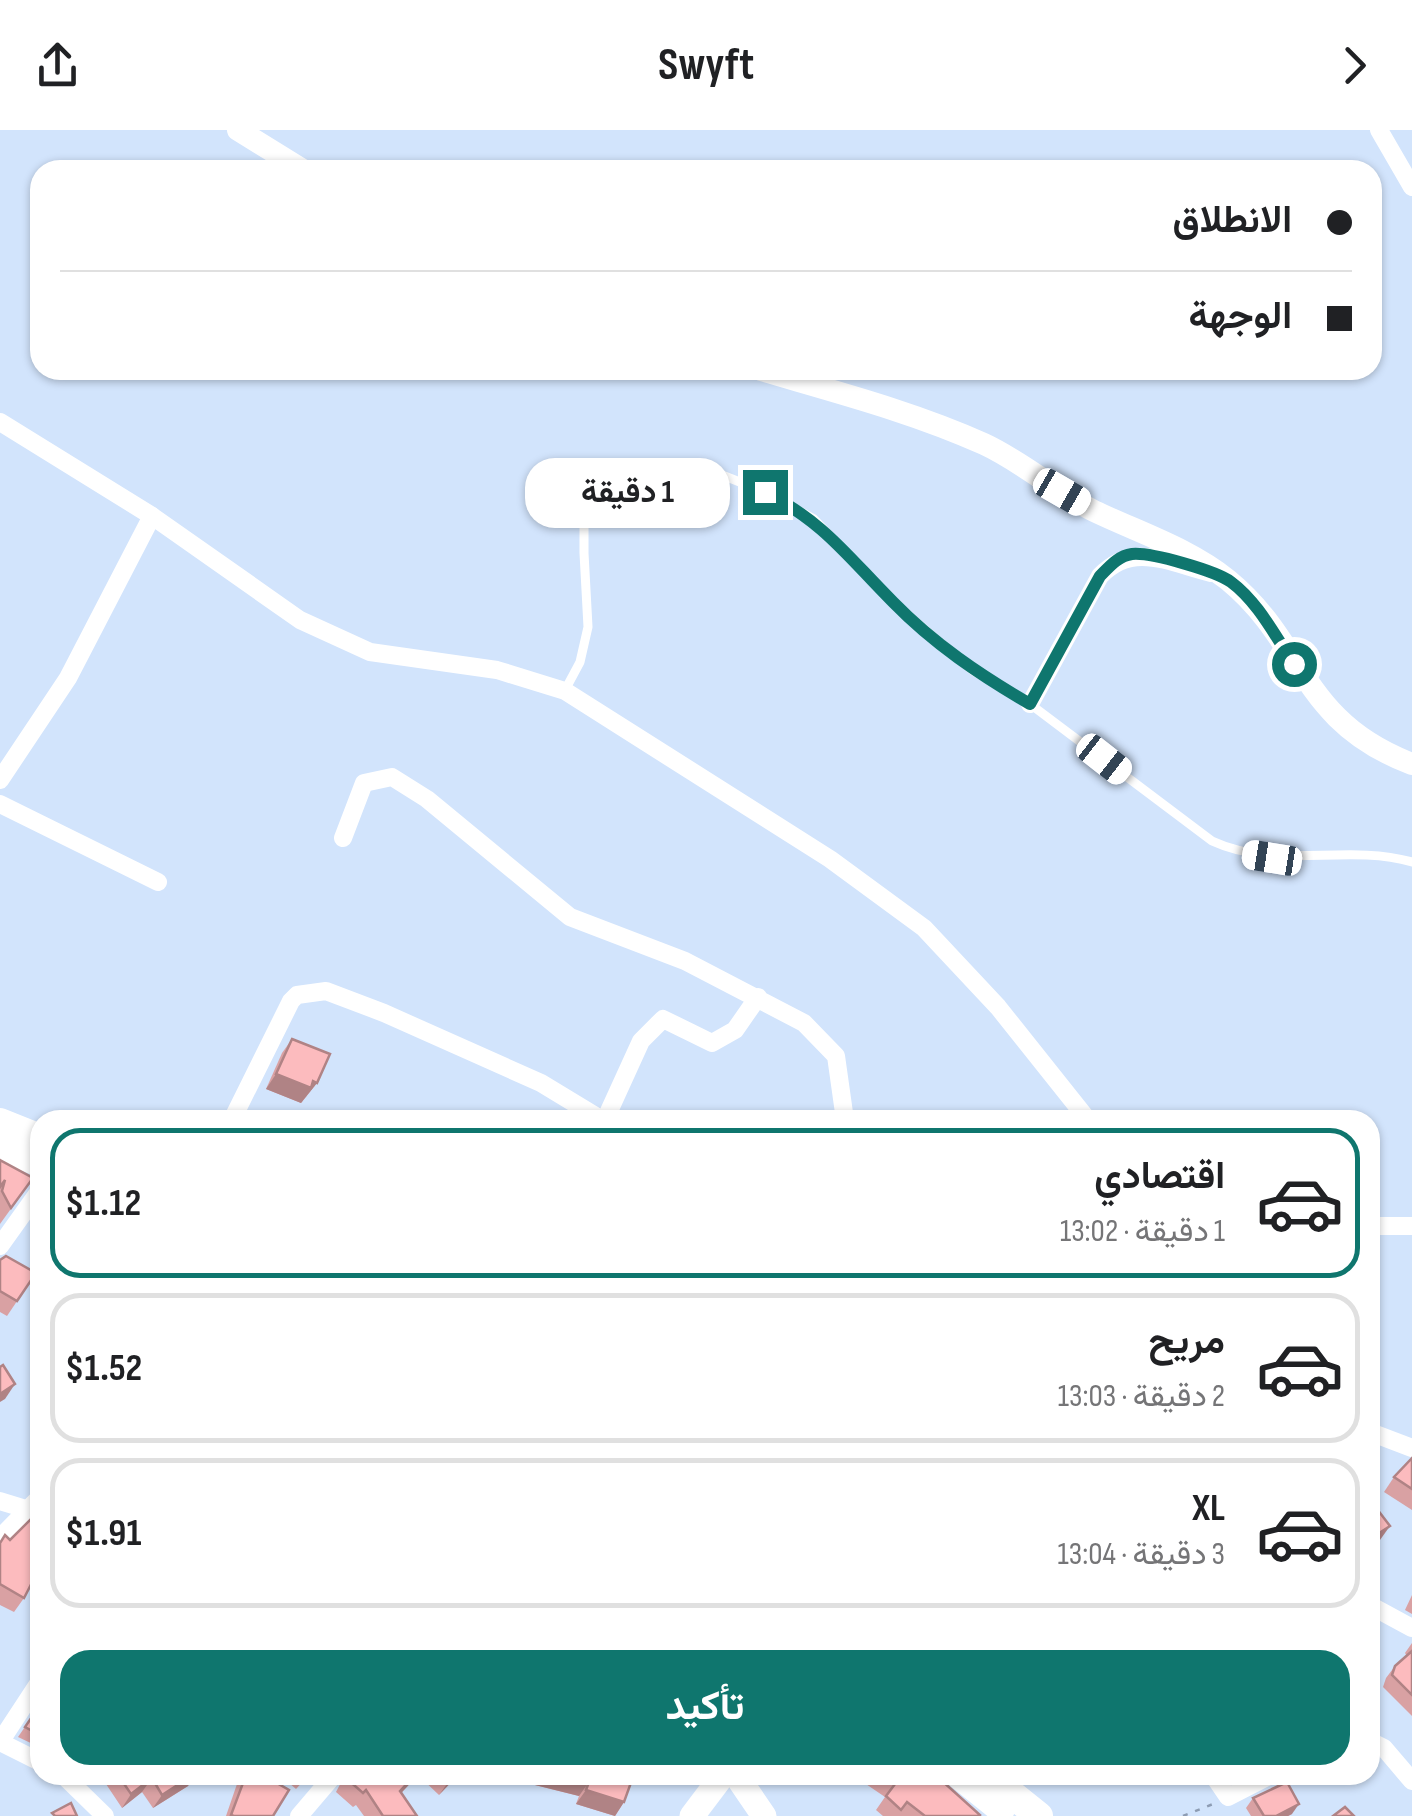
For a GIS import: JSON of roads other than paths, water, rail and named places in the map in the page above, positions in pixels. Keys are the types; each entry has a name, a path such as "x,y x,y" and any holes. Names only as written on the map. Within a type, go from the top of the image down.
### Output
{"main road":[{"path":"0,1122 30,1134"},
{"path":"0,1147 30,1159"},
{"path":"692,1816 715,1785"},
{"path":"743,1785 764,1816"},
{"path":"971,1785 1010,1816"},
{"path":"1001,1785 1040,1816"}],"street":[{"path":"238,130 286,160"},
{"path":"1379,130 1412,187"},
{"path":"794,380 921,419 984,444 1092,510 1188,553 1249,600 1333,716 1386,754 1412,764"},
{"path":"0,422 152,516 300,620 370,652 497,670 564,691 830,859 924,928 998,1007 1080,1110"},
{"path":"0,780 68,678 152,516"},
{"path":"1030,704 1100,576 1114,561 1143,555 1230,582"},
{"path":"343,838 364,783 392,776 428,800 570,917 620,932 804,1023 836,1056 844,1110"},
{"path":"0,804 158,882"},
{"path":"237,1110 292,1001 297,995 326,991 466,1047 586,1110"},
{"path":"608,1110 641,1041 663,1020 712,1044 735,1030 758,997"},
{"path":"0,1246 30,1204"},
{"path":"1380,1226 1412,1226"},
{"path":"1380,1436 1412,1448"},
{"path":"0,1500 30,1502"},
{"path":"0,1538 30,1505"},
{"path":"1380,1611 1412,1628"},
{"path":"30,1696 0,1742 30,1757"},
{"path":"1380,1746 1412,1780"},
{"path":"73,1785 105,1816"},
{"path":"299,1816 325,1785"},
{"path":"1220,1785 1228,1797 1251,1785"}],"lane":[{"path":"564,691 580,662 588,627 584,504 590,491 598,481 625,469 678,463 765,492 814,518 922,629 972,670 1030,704 1186,824 1238,853 1272,858 1359,855 1412,862"}]}
